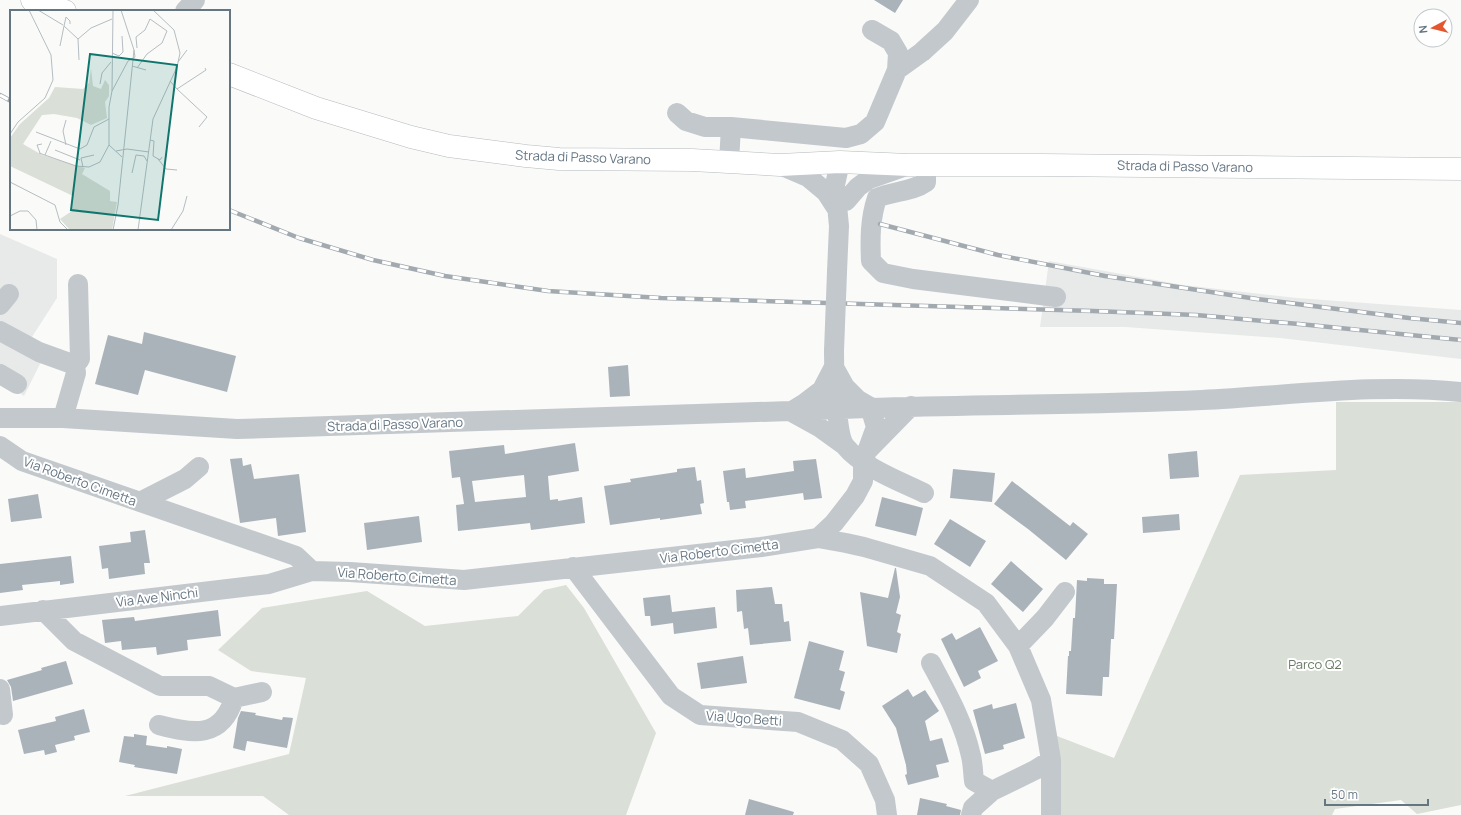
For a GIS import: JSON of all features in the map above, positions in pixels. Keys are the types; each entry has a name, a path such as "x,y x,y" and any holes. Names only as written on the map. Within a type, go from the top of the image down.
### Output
{"main road":[{"path":"32,0 62,10"},
{"name":"Strada di Passo Varano","path":"230,74 316,108 411,137 449,146 559,159 692,160 780,165 840,162 1461,169"}],"street":[{"path":"186,10 195,0"},
{"path":"897,70 922,52 945,31 969,0"},
{"path":"677,113 686,121 705,127 731,127 846,138 861,134 875,122 897,70 898,54 891,41 872,30"},
{"path":"729,162 731,127"},
{"path":"840,162 846,182 841,213 834,359 837,409 844,445"},
{"path":"917,164 926,182 919,187 877,198 873,210 870,239 871,261 883,273 913,279 1056,297"},
{"name":"Strada di Passo Varano","path":"780,165 808,177 826,192 841,213 858,187 869,179 917,164"},
{"path":"63,418 76,372 75,365 80,358 78,284"},
{"path":"0,331 39,352 75,365"},
{"path":"818,538 834,523 855,496 863,481 865,457 876,427 870,407 858,400 845,387 834,359"},
{"path":"790,412 822,390 834,359"},
{"path":"0,374 17,384"},
{"name":"Strada di Passo Varano","path":"0,418 63,418 237,429 790,412 870,407 1201,400 1367,390 1437,390 1461,392"},
{"path":"865,457 911,406"},
{"name":"Strada di Passo Varano","path":"790,412 820,427 844,445 924,493"},
{"name":"Via Roberto Cimetta","path":"0,446 22,461 296,556 312,571 350,572 464,580 761,548 818,538"},
{"path":"140,502 185,479 198,467"},
{"path":"818,538 864,547 930,566 986,602 1018,646 1041,700 1051,760 1051,815"},
{"name":"Via Ugo Betti","path":"573,568 672,696 700,715 798,722 842,740 868,764 885,800 887,815"},
{"name":"Via Ave Ninchi","path":"0,616 269,584 312,571"},
{"path":"1018,646 1045,618 1065,592"},
{"path":"43,610 74,641 160,686 209,686 234,698 262,692"},
{"path":"931,663 952,702 962,726 971,757 974,781 972,811"},
{"path":"0,689 3,715"},
{"path":"159,725 179,731 208,730 219,724 230,711 234,698"},
{"path":"972,811 992,791 1035,770 1051,760"},
{"path":"974,781 992,791"}],"shaded area":[{"path":"0,234 57,259 57,298 32,337 48,348 24,396 0,380"},
{"path":"1049,261 1183,285 1297,298 1461,310 1461,359 1280,338 1125,327 1040,327"}],"green space":[{"name":"Parco Q2","path":"1336,402 1461,402 1461,805 1417,814 1401,800 1335,809 1332,815 1056,815 1057,736 1114,758 1240,475 1336,470"},
{"path":"566,585 584,608 656,733 626,815 289,815 263,796 125,796 289,754 306,678 251,671 218,650 262,608 367,591 425,626 518,616 544,590"}],"building":[{"path":"874,0 903,0 895,13"},
{"path":"144,332 236,356 227,392 145,370 138,395 95,384 108,335 142,344"},
{"path":"628,365 630,396 610,397 608,367"},
{"path":"575,443 579,471 548,476 550,500 558,499 558,501 582,497 585,523 531,530 530,523 458,531 456,505 464,504 460,477 452,478 449,451 504,445 505,454","holes":["524,475 526,497 475,502 472,481"]},
{"path":"1197,451 1199,477 1170,479 1168,454"},
{"path":"242,458 243,466 251,464 254,479 299,474 306,532 278,536 276,518 240,523 230,459"},
{"path":"816,459 822,498 804,500 803,493 745,501 746,508 730,510 729,502 727,502 723,471 745,468 746,478 794,471 793,461"},
{"path":"695,467 697,481 701,480 704,503 700,504 702,514 610,525 604,486 631,482 630,479 677,472 677,469"},
{"path":"953,469 995,473 992,502 950,498"},
{"path":"1012,481 1070,526 1073,522 1088,534 1066,560 994,504"},
{"path":"38,494 42,518 11,522 8,499"},
{"path":"882,497 923,508 916,536 875,526"},
{"path":"1179,514 1180,530 1143,533 1142,517"},
{"path":"419,516 422,542 367,550 364,523"},
{"path":"950,519 986,541 970,567 934,544"},
{"path":"145,530 150,563 144,563 145,574 109,579 108,568 102,569 99,546 131,542 130,532"},
{"path":"71,556 74,583 60,585 60,581 22,585 23,590 0,593 0,564"},
{"path":"1011,561 1043,589 1023,612 991,584"},
{"path":"895,568 900,597 896,613 901,615 897,632 901,634 897,653 867,646 860,592 888,598"},
{"path":"1087,578 1104,579 1104,584 1117,584 1114,639 1111,639 1109,677 1103,677 1102,696 1066,694 1068,656 1069,651 1071,651 1073,618 1075,618 1077,580 1087,581"},
{"path":"772,587 775,604 782,604 784,622 789,621 791,641 750,645 748,628 744,629 742,611 737,612 736,590"},
{"path":"670,595 672,612 715,607 717,628 674,634 673,623 651,626 650,616 645,616 643,598"},
{"path":"218,610 221,636 187,640 188,650 157,655 156,647 122,650 121,641 105,643 102,620 134,617 135,621"},
{"path":"980,627 998,661 978,671 981,678 964,687 941,639 952,633 956,640"},
{"path":"809,641 844,651 839,670 845,672 840,690 845,692 840,710 794,698"},
{"path":"743,656 747,683 701,689 697,663"},
{"path":"66,661 73,684 13,701 11,687 7,680 42,670 41,668"},
{"path":"908,689 913,697 925,690 939,711 925,721 930,741 942,738 949,762 936,765 939,777 908,785 905,775 907,774 906,765 896,728 882,706"},
{"path":"1016,703 1025,738 1003,745 1004,749 985,754 973,710 992,704 993,709"},
{"path":"84,709 90,732 74,736 75,740 55,745 57,752 45,755 44,750 24,754 18,730 56,721 55,717"},
{"path":"241,711 256,713 255,715 282,720 283,717 293,718 287,748 247,741 245,751 233,748 238,718"},
{"path":"134,734 147,736 146,745 167,748 167,746 182,749 177,774 134,767 135,765 119,762 124,736 134,737"},
{"path":"920,798 947,804 946,806 961,810 960,815 917,815"},
{"path":"749,799 794,812 793,815 745,815"}],"railway":[{"path":"0,95 10,100"},
{"path":"230,210 299,238 373,260 445,276 548,291 661,298 1196,315 1461,340"},
{"path":"880,224 998,255 1105,276 1257,299 1461,323"}]}
